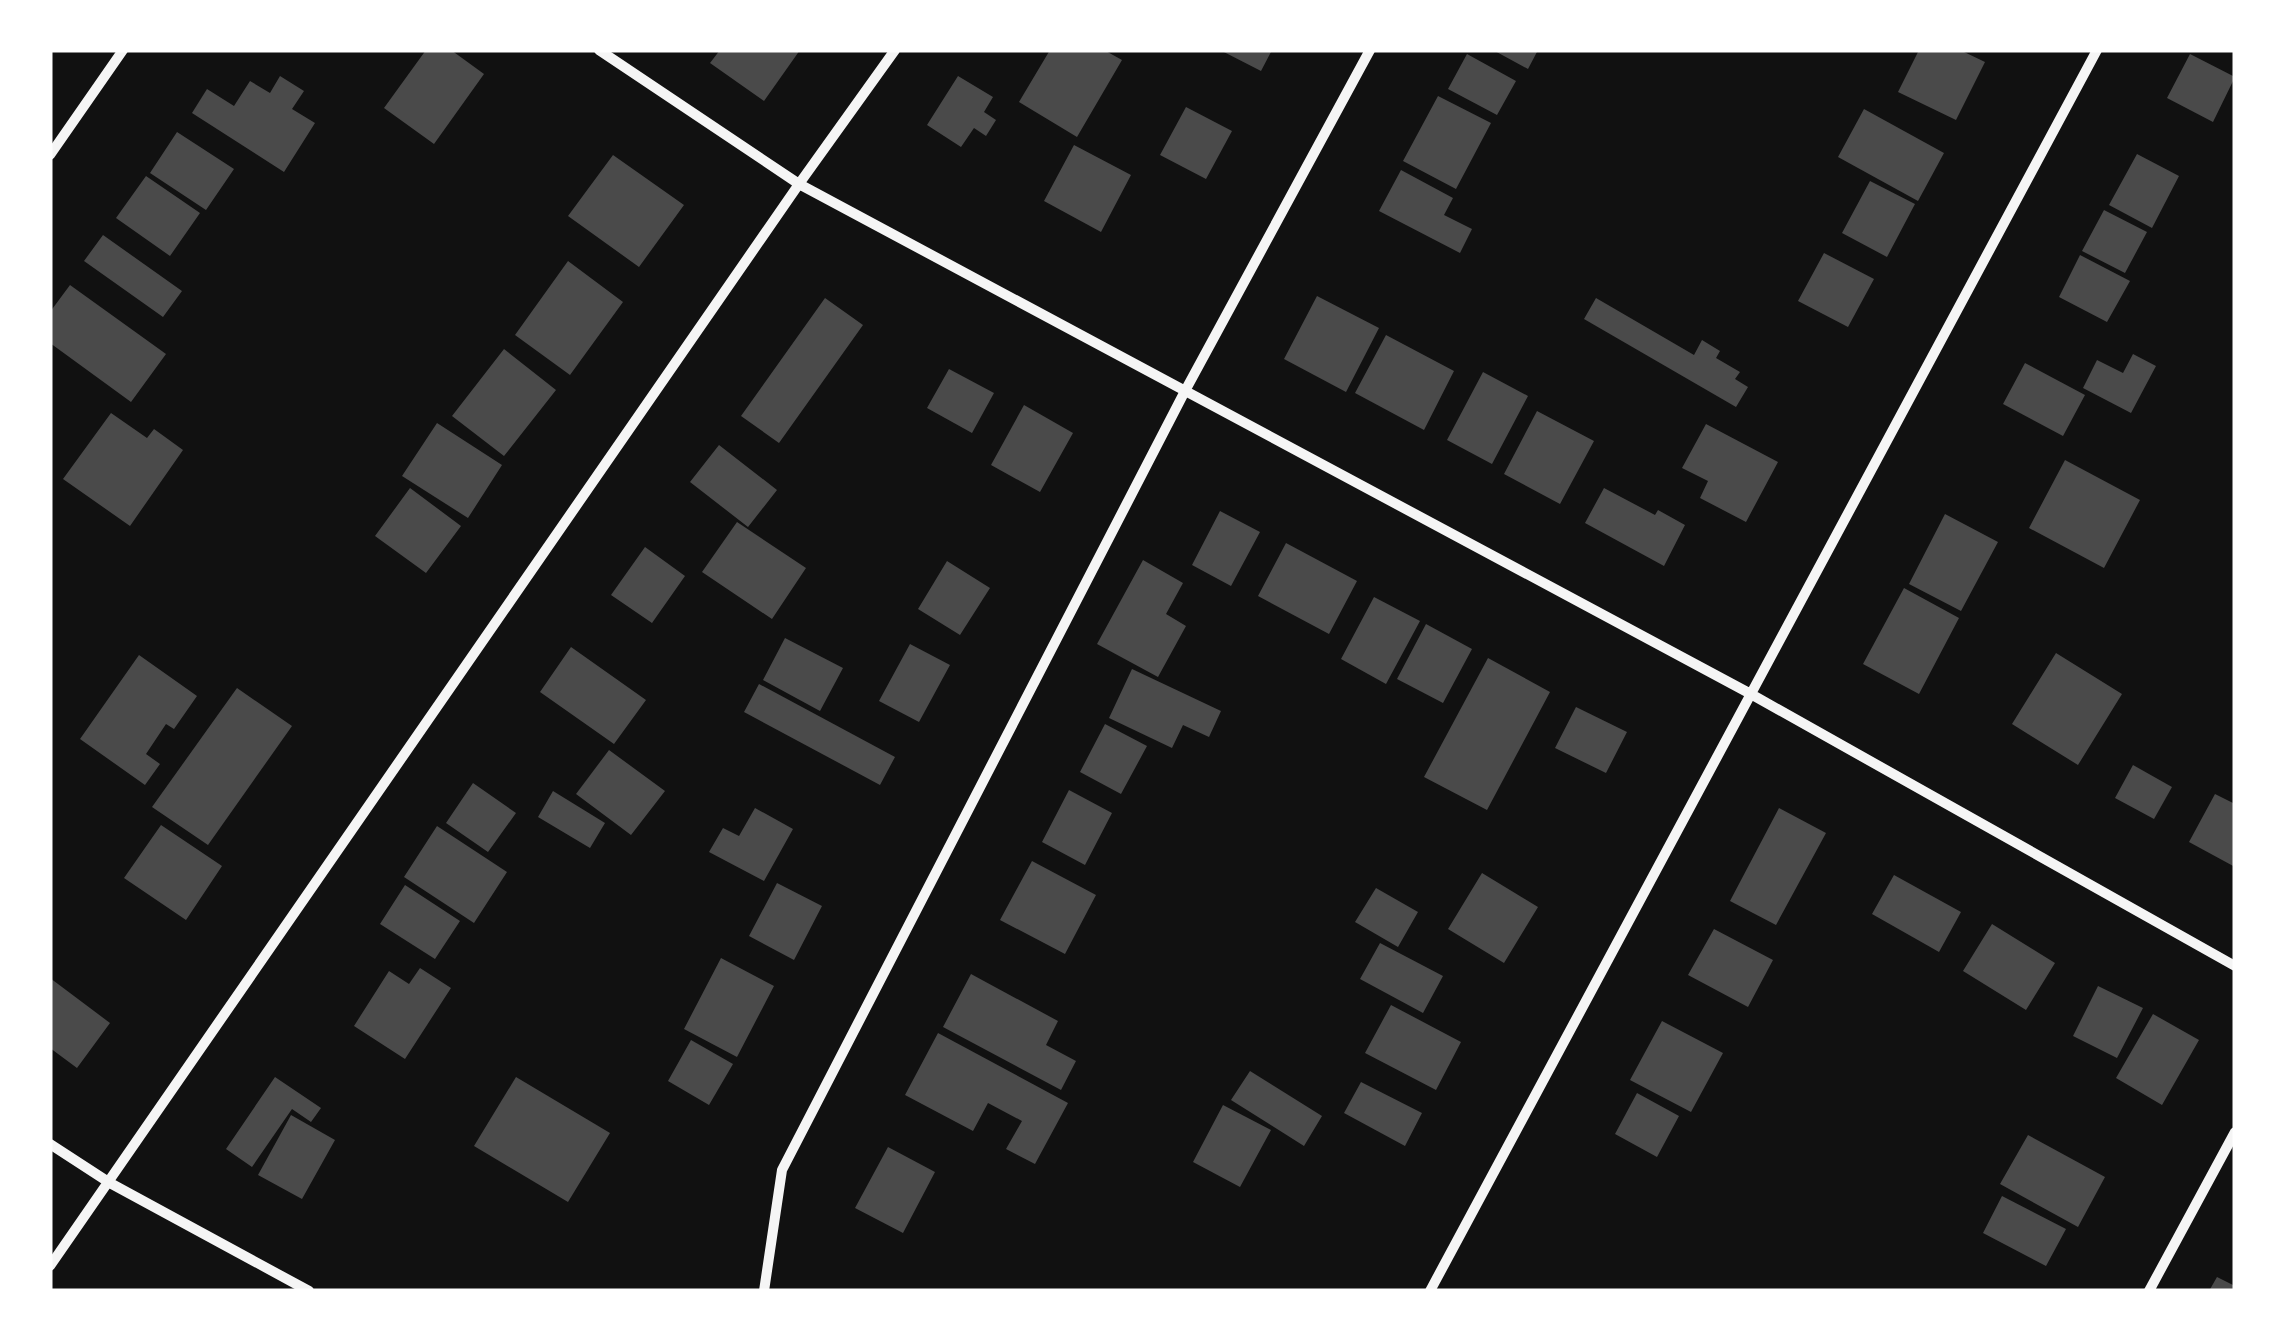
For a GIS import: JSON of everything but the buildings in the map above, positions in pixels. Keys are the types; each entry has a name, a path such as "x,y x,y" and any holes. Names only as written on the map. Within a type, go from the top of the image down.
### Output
{"street":[{"path":"50,156 123,50"},
{"path":"599,50 799,184 1749,693 2235,966"},
{"path":"50,1266 895,50"},
{"path":"764,1291 782,1170 1185,391 1370,50"},
{"path":"1430,1291 2097,50"},
{"path":"2149,1291 2235,1132"},
{"path":"50,1144 110,1183 309,1291"}]}
